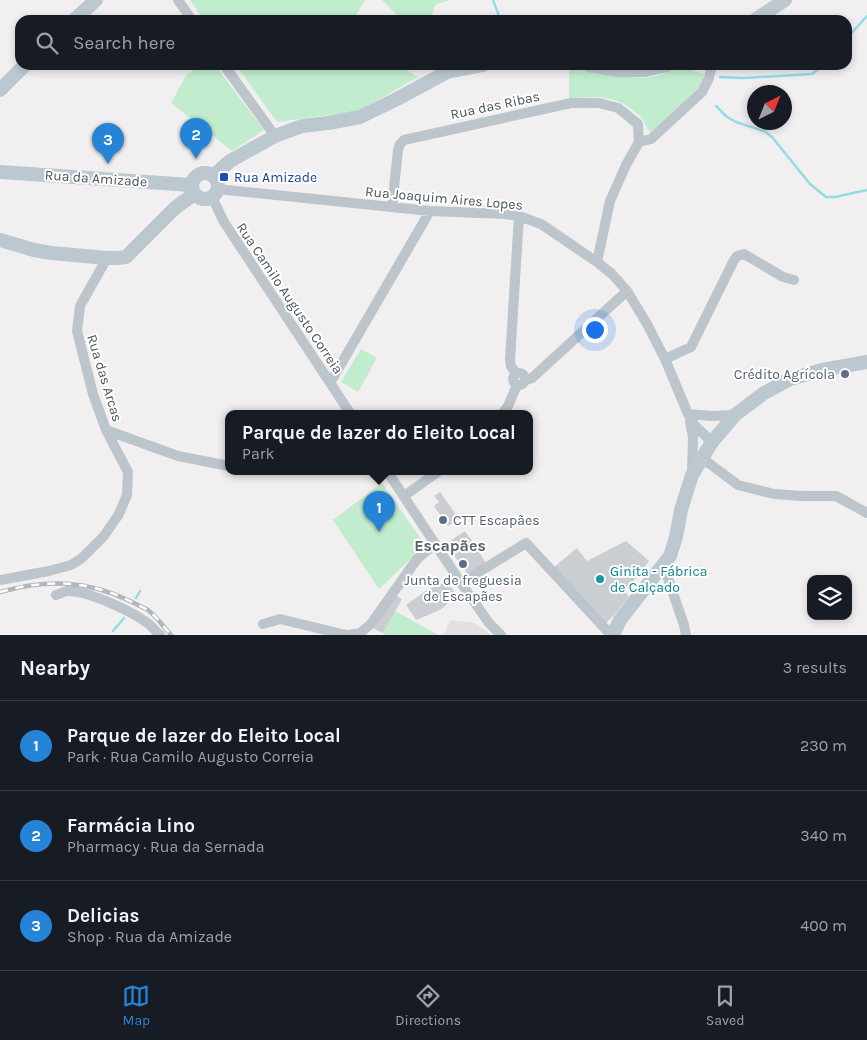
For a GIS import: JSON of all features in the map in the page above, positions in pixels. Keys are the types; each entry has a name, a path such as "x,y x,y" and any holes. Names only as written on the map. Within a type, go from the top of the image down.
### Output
{"street":[{"path":"80,15 96,0"},
{"path":"178,0 188,15"},
{"path":"762,15 786,0"},
{"path":"0,90 21,70"},
{"path":"228,70 275,136"},
{"path":"193,189 200,198 208,198 230,161 275,136 302,126 328,124 360,117 447,72 457,70"},
{"path":"617,70 644,70"},
{"path":"598,262 610,201 626,164 639,142 651,139 702,92 711,70"},
{"name":"Rua das Ribas","path":"392,207 398,150 404,140 571,103 599,103 618,108 638,124 639,142"},
{"name":"Rua da Amizade","path":"0,172 193,189"},
{"path":"0,240 43,252 118,258 126,256 175,208 193,189 195,177 202,173 210,174 214,187"},
{"name":"Rua Joaquim Aires Lopes","path":"214,187 392,207 504,214 520,216 541,224 598,262 627,291 665,359 688,414"},
{"name":"Rua Camilo Augusto Correia","path":"214,187 224,222 348,410"},
{"path":"330,383 430,210"},
{"path":"505,410 522,383 524,374 516,374 510,360 520,216"},
{"path":"665,359 691,347 734,260 738,256 744,254 786,278 794,280"},
{"name":"Rua das Arcas","path":"0,580 49,571 71,565 82,558 104,536 119,514 126,495 128,472 106,430 93,394 77,331 80,306 107,258"},
{"path":"522,383 532,378 627,291"},
{"path":"461,583 526,543 612,635 620,620 670,556 692,475 712,442 735,415 764,393 790,379 822,370 867,362"},
{"path":"688,414 711,416 735,415"},
{"path":"688,414 694,426 712,442"},
{"path":"688,414 693,437 692,475"},
{"path":"106,430 178,456 225,465"},
{"path":"702,458 738,485 774,494 836,496 867,513"},
{"path":"390,475 489,624 501,635"},
{"path":"404,496 434,475"},
{"path":"263,624 280,619 347,635 360,633 371,624 416,559 435,544"},
{"path":"664,564 686,635"},
{"path":"56,595 66,591 102,600 122,608 146,622 160,635"}],"shaded area":[{"path":"450,620 475,623 491,635 444,635"}],"green space":[{"path":"190,0 365,0 356,15 200,15"},
{"path":"382,0 451,0 436,4 432,15 397,15"},
{"path":"193,70 219,70 264,130 232,151 171,103 187,74"},
{"path":"240,70 407,70 418,77 359,111 277,122"},
{"path":"569,70 583,70 606,75 642,78 657,76 672,70 690,70 705,74 691,97 651,132 647,129 640,116 616,100 598,97 569,99"},
{"path":"361,349 377,358 358,392 341,382"},
{"path":"382,483 425,545 379,589 333,520"},
{"path":"395,611 438,635 385,635 383,633"}],"building":[{"path":"440,492 459,519 448,526 434,506 439,502 434,496"},
{"path":"465,531 472,541 465,547 469,553 476,548 486,563 469,576 446,544"},
{"name":"Ginita - Fábrica de Calçado","path":"626,541 649,561 625,592 629,597 605,624 554,567 577,548 587,561"},
{"path":"447,581 457,596 440,610 416,620 406,605 427,590"},
{"path":"393,594 402,599 383,633 374,629"}],"waterway":[{"path":"493,0 499,15"},
{"path":"852,32 867,16"},
{"path":"720,77 744,78 812,74 817,70"},
{"path":"716,106 727,117 736,122 764,131 772,137 810,184 826,197 835,197 867,190"},
{"path":"136,598 140,591"},
{"path":"113,631 124,618"}],"railway":[{"path":"0,592 34,585 50,584 82,585 98,589 114,594 148,610 171,635"}],"place":[{"name":"Farmácia Lino","path":"196,159"},
{"name":"Delicias","path":"108,164"},
{"name":"Rua Amizade","path":"224,177"},
{"name":"Crédito Agrícola","path":"845,374"},
{"name":"CTT Escapães","path":"443,520"},
{"name":"Parque de lazer do Eleito Local","path":"379,532"},
{"name":"Junta de freguesia de Escapães","path":"463,564"},
{"name":"Ginita - Fábrica de Calçado","path":"600,579"}],"district":[{"name":"Escapães","path":"450,545"}]}
